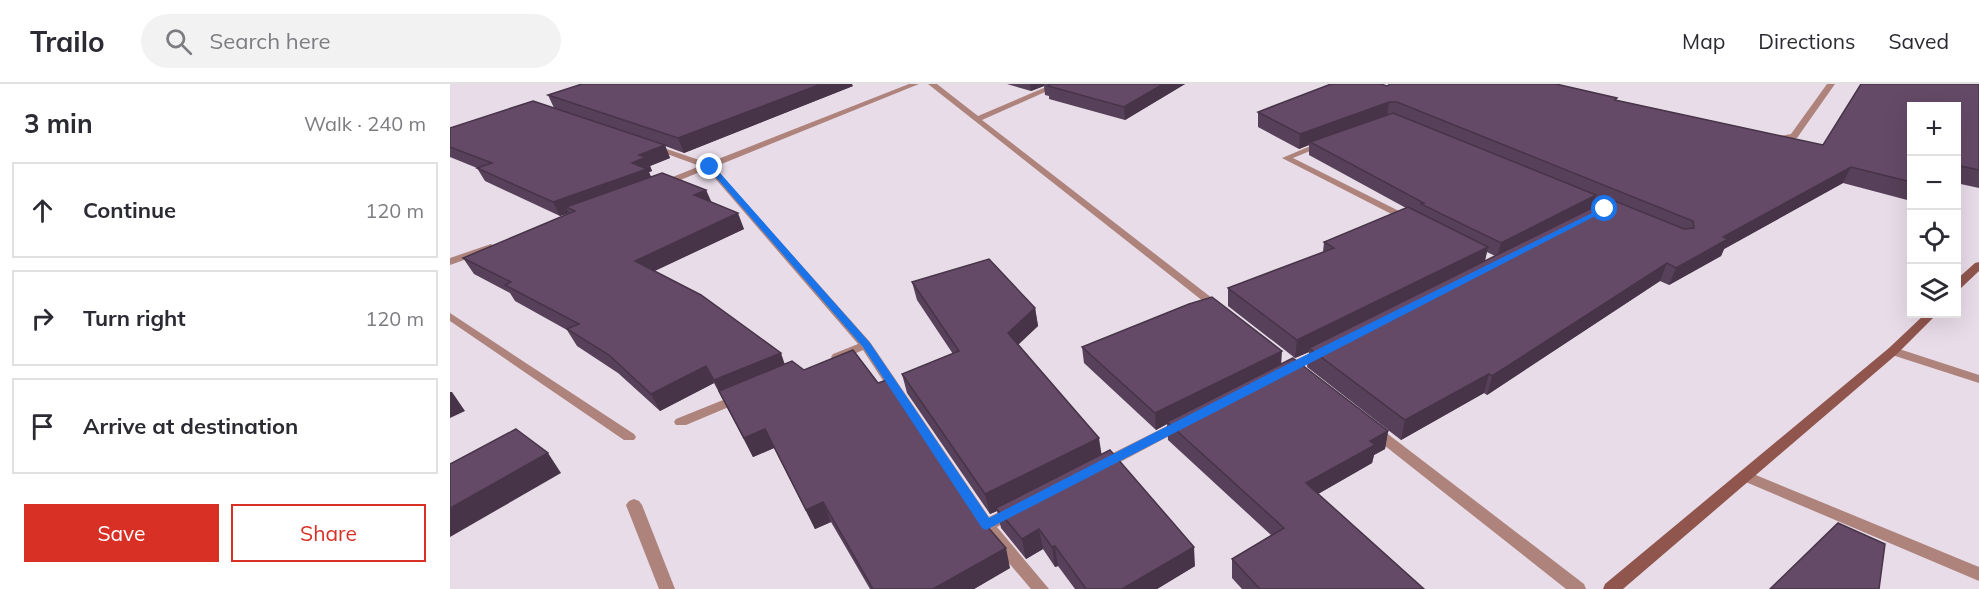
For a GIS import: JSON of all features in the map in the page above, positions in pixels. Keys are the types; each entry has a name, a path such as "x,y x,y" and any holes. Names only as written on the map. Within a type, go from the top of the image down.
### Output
{"street":[{"path":"656,187 915,84"},
{"path":"932,84 1227,316"},
{"path":"977,119 1059,84"},
{"path":"1767,140 1783,140 1794,136 1831,84"},
{"path":"635,141 710,167 866,345 986,525 1041,589"},
{"path":"1328,142 1286,158 1423,227"},
{"path":"450,262 504,242"},
{"path":"1961,282 1979,265"},
{"path":"450,316 629,437"},
{"path":"1611,589 1893,351 1926,318"},
{"path":"823,363 866,345"},
{"path":"1271,378 1333,346"},
{"path":"1893,351 1979,379"},
{"path":"681,422 746,395"},
{"path":"1092,470 1197,416"},
{"path":"1367,425 1578,589"},
{"path":"1746,476 1979,574"},
{"path":"986,525 1029,503"},
{"path":"634,505 667,589"}],"building":[{"path":"582,84 821,84 678,138 548,95"},
{"path":"1051,84 1163,84 1124,107 1048,86"},
{"path":"1331,84 1387,86 1390,84 1556,84 1617,98 1615,100 1823,145 1861,84 1979,84 1979,170 1961,166 1961,102 1907,102 1907,181 1851,167 1723,237 1728,239 1676,268 1667,263 1492,376 1489,374 1405,420 1309,348 1610,199 1684,229 1694,228 1693,221 1397,102 1389,102 1300,134 1258,112"},
{"path":"533,101 665,145 639,155 646,157 632,163 647,169 553,202 477,168 492,163 450,147 450,128"},
{"path":"1393,113 1596,195 1501,243 1421,204 1424,203 1310,142"},
{"path":"662,173 706,190 694,195 738,213 635,261 701,295 781,353 714,380 706,366 651,394 609,355 567,329 579,324 505,285 511,282 463,258 575,211 566,207"},
{"path":"1408,207 1488,247 1297,340 1228,288 1334,248 1324,242"},
{"path":"989,259 1035,308 1008,333 1099,438 985,494 902,374 959,351 912,282"},
{"path":"1212,297 1282,351 1155,413 1082,347 1189,304"},
{"path":"853,350 878,383 887,380 973,510 1006,548 933,589 873,589 823,502 806,510 765,429 744,438 719,391 792,361 804,370"},
{"path":"1293,358 1388,431 1370,441 1375,445 1306,483 1424,589 1260,589 1232,559 1284,528 1167,422"},
{"path":"516,429 548,453 450,508 450,464"},
{"path":"1110,450 1194,547 1122,589 1086,589 1055,546 1052,547 1039,529 1022,539 996,508"},
{"path":"1838,523 1885,544 1879,589 1770,589"}],"route":[{"path":"710,167 866,345 986,525 1605,209"}]}
